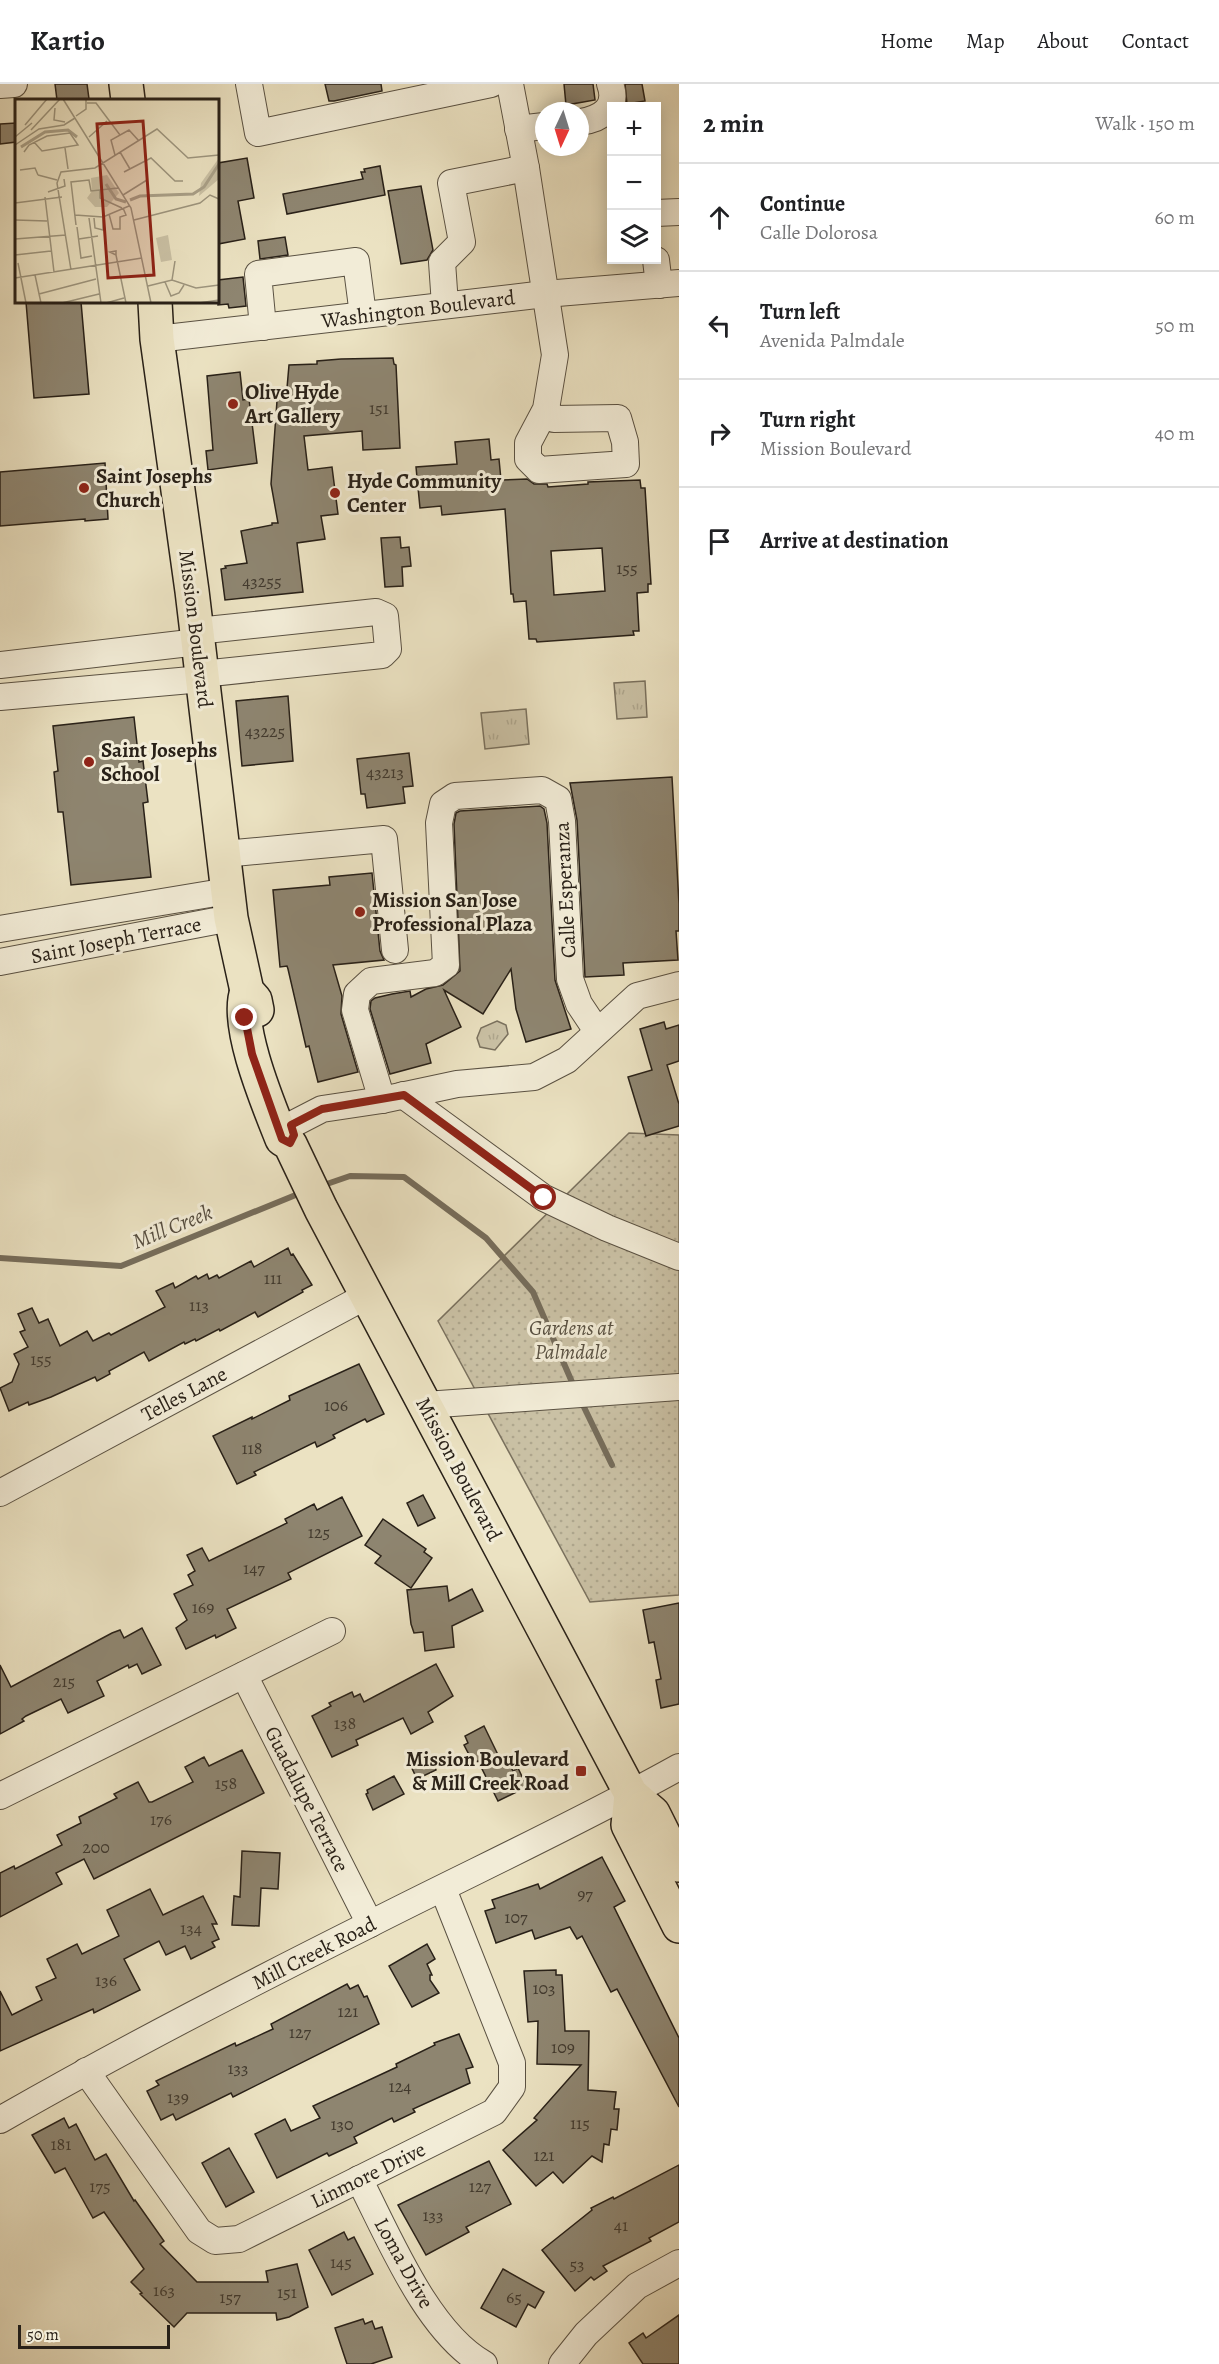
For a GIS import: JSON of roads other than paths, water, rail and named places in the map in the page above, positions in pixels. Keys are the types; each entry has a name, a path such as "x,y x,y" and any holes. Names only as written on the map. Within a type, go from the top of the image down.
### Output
{"main road":[{"path":"126,84 128,99"},
{"name":"Mission Boulevard","path":"155,303 157,339 230,904 247,991 242,1002 252,1054 282,1139 294,1144 321,1209 631,1794 654,1813 679,1865"},
{"path":"631,1794 628,1825 679,1926"}],"street":[{"path":"0,85 15,84"},
{"path":"249,84 258,133 491,84"},
{"path":"514,84 510,84 526,168 555,355 546,409"},
{"path":"589,121 604,115 610,107 613,92 610,84"},
{"path":"518,129 535,127"},
{"path":"445,305 442,262 462,242 451,183 526,168"},
{"path":"661,213 679,212"},
{"path":"263,327 258,274 356,261 363,315"},
{"path":"658,264 669,284"},
{"name":"Washington Boulevard","path":"157,339 545,294 669,284"},
{"path":"0,665 376,612 385,616 388,650 382,655 202,677 0,697"},
{"name":"Calle Esperanza","path":"393,1097 355,1010 357,994 370,981 435,973 446,965 439,823 443,804 455,796 542,790 558,799 562,821 570,979 579,1004 597,1031"},
{"path":"224,854 384,839 395,950"},
{"name":"Saint Joseph Terrace","path":"0,929 36,923 230,904"},
{"name":"Saint Joseph Terrace","path":"0,962 39,955 230,904"},
{"path":"36,923 39,955"},
{"path":"294,1144 322,1109 457,1084 534,1077 567,1060 637,996 679,985"},
{"path":"393,1097 544,1198 607,1228 679,1257"},
{"name":"Telles Lane","path":"0,1493 368,1295"},
{"path":"425,1405 679,1387"},
{"path":"0,1796 332,1631"},
{"name":"Guadalupe Terrace","path":"244,1675 370,1924"},
{"name":"Mill Creek Road","path":"0,2120 86,2071 370,1924 631,1794 679,1767"},
{"name":"Linmore Drive","path":"86,2071 199,2231 215,2241 239,2239 494,2112 512,2087 512,2062 443,1889"},
{"name":"Loma Drive","path":"359,2179 425,2306 470,2356 484,2364"},
{"path":"561,2364 586,2334 637,2286 679,2263"}],"waterway":[{"path":"321,1186 350,1176 404,1177 486,1238 533,1292 575,1389"},
{"name":"Mill Creek","path":"0,1258 121,1266 303,1192"},
{"path":"581,1401 612,1465"}],"place":[{"name":"Olive Hyde Art Gallery","path":"233,404"},
{"name":"Saint Josephs Church","path":"84,488"},
{"name":"Hyde Community Center","path":"335,493"},
{"name":"Saint Josephs School","path":"89,762"},
{"name":"Mission San Jose Professional Plaza","path":"360,912"},
{"name":"Mission Boulevard & Mill Creek Road","path":"581,1771"}],"park label":[{"name":"Gardens at Palmdale","path":"571,1340"}]}
